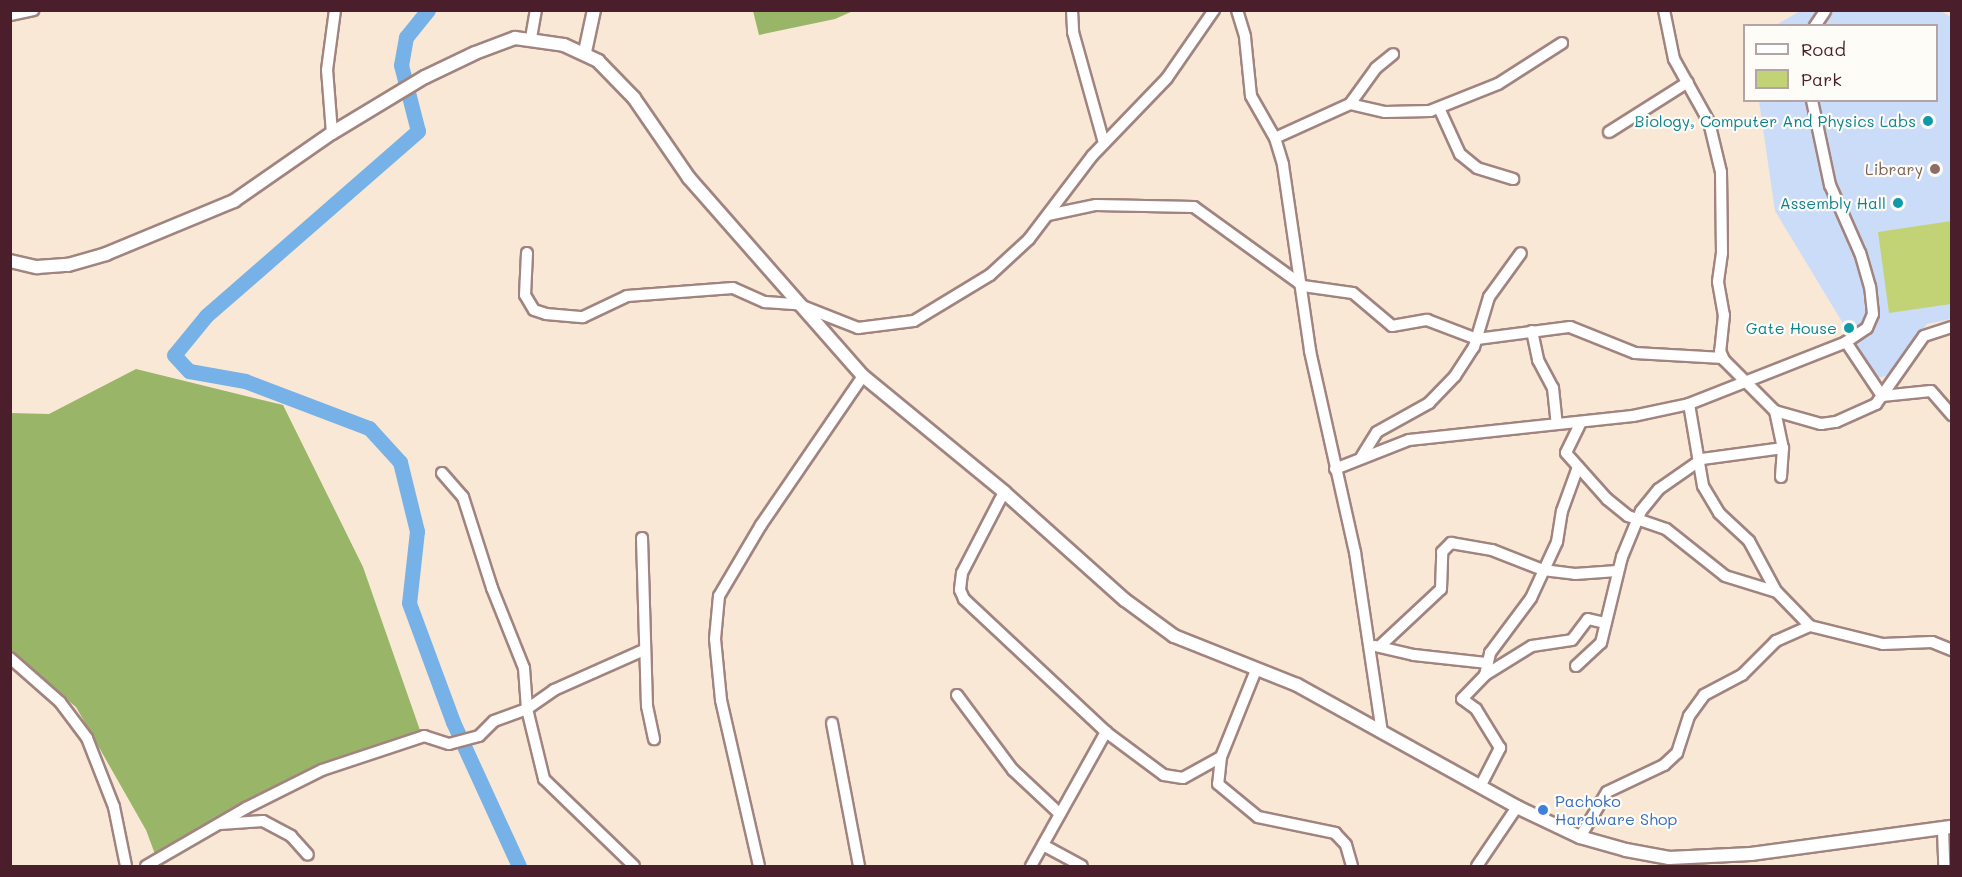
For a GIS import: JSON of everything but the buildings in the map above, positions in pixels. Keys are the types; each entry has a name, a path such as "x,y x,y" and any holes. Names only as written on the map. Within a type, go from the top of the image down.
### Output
{"street":[{"path":"10,15 33,10"},
{"path":"332,133 327,70 335,10"},
{"path":"531,38 536,10"},
{"path":"585,52 594,10"},
{"path":"1072,10 1073,32 1104,142"},
{"path":"527,253 525,295 534,310 546,314 583,317 627,296 733,288 765,302 797,304 858,328 914,321 990,275 1048,215 1104,142 1167,78 1214,10"},
{"path":"1237,10 1245,37 1251,96 1275,138 1303,286 1310,351 1376,646 1382,733"},
{"path":"1664,10 1674,59 1709,122 1721,172 1722,253 1718,282 1724,315 1720,351 1723,358 1775,411 1783,448 1781,477"},
{"path":"1816,24 1825,11"},
{"path":"10,261 37,267 68,265 106,254 234,201 332,133 426,77 495,45 531,38 585,52 634,99 689,178 797,304 863,376 1004,492 1151,621 1194,647 1297,685 1517,807 1580,837 1687,863 1947,828 1944,867"},
{"path":"1350,104 1385,112 1439,108 1506,80 1562,43"},
{"path":"1275,138 1350,104 1376,68 1394,54"},
{"path":"1609,132 1688,82"},
{"path":"1335,469 1362,456 1409,440 1581,422 1689,404 1846,342 1870,324 1873,301 1860,254 1830,185 1812,102"},
{"path":"1439,108 1460,154 1483,170 1513,180"},
{"path":"1048,215 1096,205 1194,207 1303,286 1353,293 1392,326 1427,320 1477,339 1570,327 1635,353 1723,358"},
{"path":"1362,456 1371,438 1388,422 1420,408 1436,396 1455,376 1477,339 1490,297 1521,253"},
{"path":"1775,411 1821,424 1836,422 1867,409 1882,396 1924,336 1952,327"},
{"path":"1532,331 1538,360 1553,388 1557,424"},
{"path":"1846,342 1882,396"},
{"path":"759,867 721,700 715,639 719,596 760,525 863,376"},
{"path":"1882,396 1931,391 1952,415"},
{"path":"1689,404 1696,461 1703,486 1719,513 1749,541 1777,592 1810,626 1883,644 1917,641 1952,650"},
{"path":"1581,422 1566,449 1578,467 1614,506 1638,520 1666,529 1725,576 1777,592"},
{"path":"1576,666 1597,649 1615,598 1617,571 1638,520 1659,489 1696,461 1783,448"},
{"path":"1485,675 1486,663 1493,648 1531,598 1558,537 1562,511 1578,467"},
{"path":"442,473 463,497 492,588 524,668 527,709 540,770 546,783 599,829 634,867"},
{"path":"1004,492 965,566 960,590 992,626 1106,732 1170,778 1183,778 1221,757"},
{"path":"642,538 647,706 654,739"},
{"path":"1376,646 1441,589 1442,552 1447,545 1492,550 1543,570 1575,574 1617,571"},
{"path":"1481,785 1500,747 1476,709 1462,699 1485,675 1532,646 1572,640 1590,618 1606,624"},
{"path":"1580,837 1607,792 1664,765 1677,753 1687,719 1704,695 1742,675 1776,641 1810,626"},
{"path":"1376,646 1414,656 1486,663"},
{"path":"146,867 217,824 342,762 424,736 456,743 479,736 494,721 527,709 554,690 644,650"},
{"path":"10,658 60,702 87,738 114,807 126,867"},
{"path":"1256,670 1221,757 1218,784 1227,795 1258,817 1335,833 1346,845 1352,867"},
{"path":"957,695 1013,770 1060,813"},
{"path":"832,723 859,867"},
{"path":"1031,867 1106,732"},
{"path":"1478,867 1517,807"},
{"path":"217,824 263,822 291,836 308,855"},
{"path":"1043,845 1082,867"}],"shaded area":[{"path":"1802,10 1939,10 1951,17 1951,319 1927,324 1886,376 1876,378 1775,211 1759,102 1938,102 1938,24 1778,24"}],"green space":[{"path":"753,10 853,11 835,19 759,35"},
{"path":"1951,221 1951,304 1889,313 1878,232"},
{"path":"136,369 283,405 363,567 422,736 312,767 158,862 146,830 76,707 11,653 10,413 49,414"}],"waterway":[{"path":"428,10 406,37 401,65 418,131 206,316 174,355 189,371 245,381 369,428 400,462 417,531 409,603 453,722 519,866"}],"place":[{"name":"Biology, Computer And Physics Labs","path":"1928,121"},
{"name":"Library","path":"1935,169"},
{"name":"Assembly Hall","path":"1898,203"},
{"name":"Gate House","path":"1849,328"},
{"name":"Pachoko Hardware Shop","path":"1543,810"}]}
